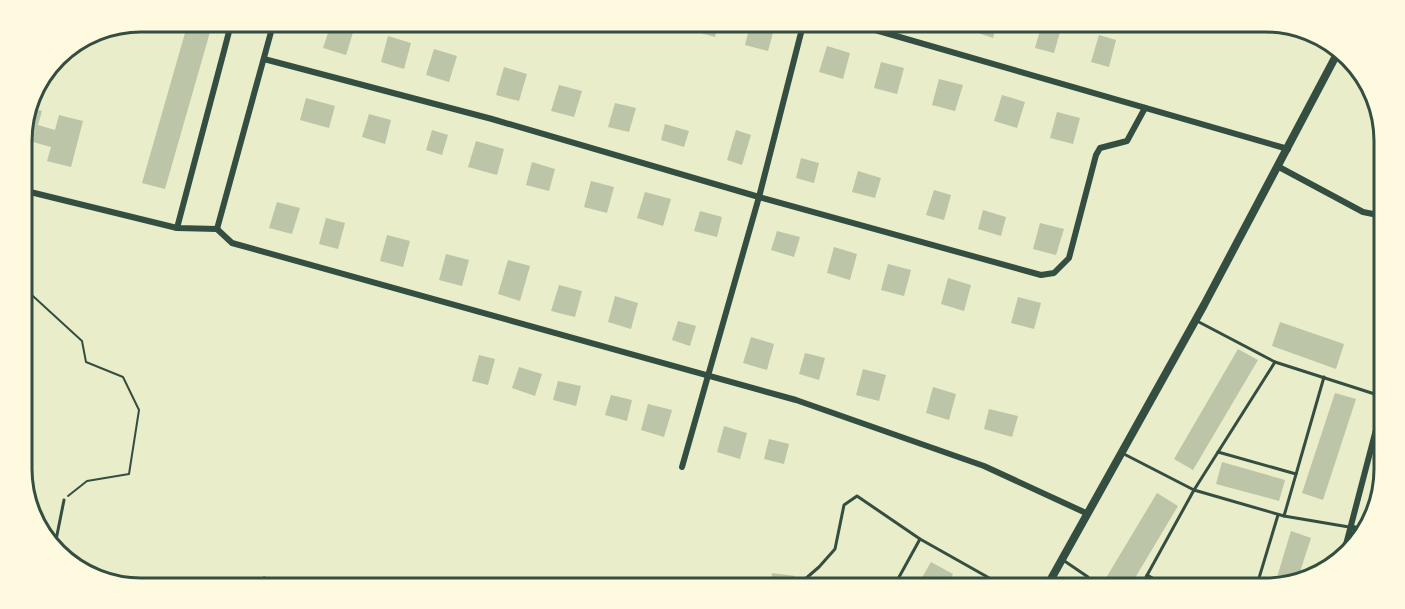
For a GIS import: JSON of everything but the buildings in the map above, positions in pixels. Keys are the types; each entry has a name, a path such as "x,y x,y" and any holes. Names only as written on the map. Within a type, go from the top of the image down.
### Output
{"main road":[{"path":"1052,577 1195,321 1279,167 1335,57"}],"street":[{"path":"177,228 229,32"},
{"path":"217,229 271,32"},
{"path":"682,467 759,197 801,32"},
{"path":"882,32 1288,150"},
{"path":"264,59 492,119 759,197 1041,275 1054,273 1070,258 1096,155 1100,148 1127,141 1145,108"},
{"path":"1279,167 1363,212 1374,214"},
{"path":"32,192 177,228 217,229 232,243 796,400 973,462 1086,513"},
{"path":"1348,537 1374,437"},
{"path":"1351,527 1355,529"}],"lane":[{"path":"1195,321 1275,362 1374,394"},
{"path":"1151,577 1147,575 1194,490 1275,362"},
{"path":"1284,516 1324,377"},
{"path":"1218,452 1296,474"},
{"path":"1120,453 1194,490 1284,516 1351,527"},
{"path":"807,577 835,549 844,505 857,496 920,539 988,577"},
{"path":"56,538 64,500"},
{"path":"1259,577 1278,514"},
{"path":"899,577 920,539"},
{"path":"1061,559 1088,577"}],"path":[{"path":"32,295 82,341 87,362 123,377 139,410 129,474 87,481 64,500"}]}
